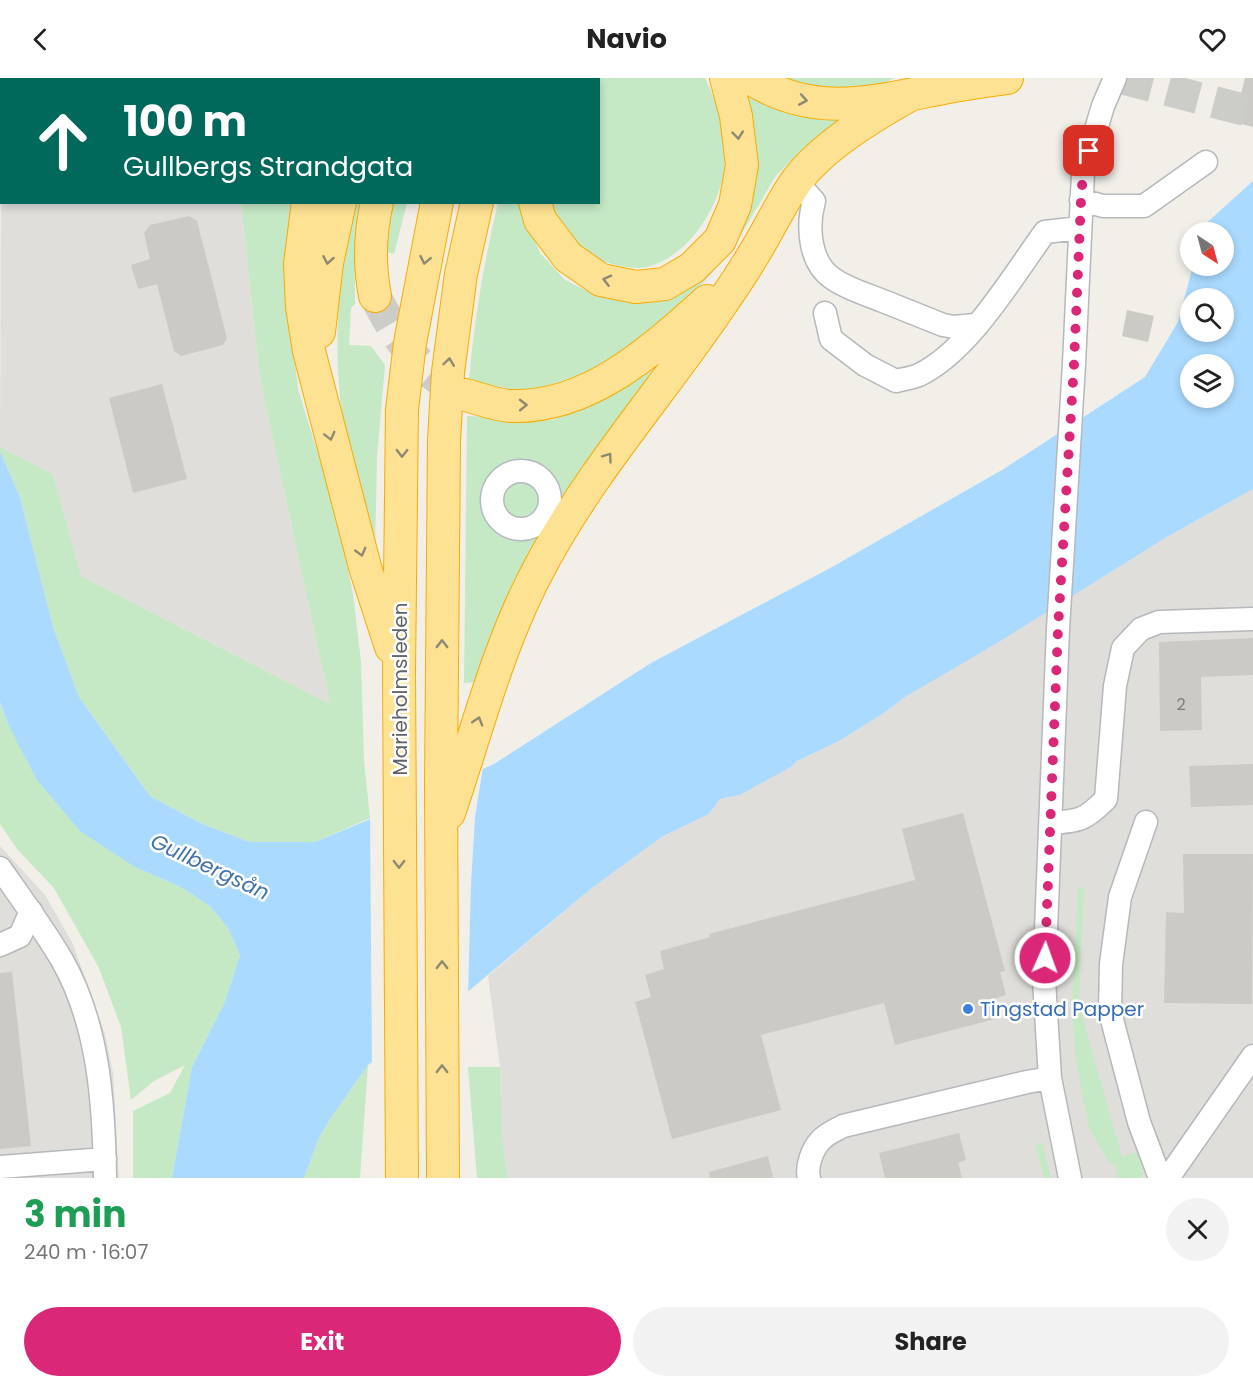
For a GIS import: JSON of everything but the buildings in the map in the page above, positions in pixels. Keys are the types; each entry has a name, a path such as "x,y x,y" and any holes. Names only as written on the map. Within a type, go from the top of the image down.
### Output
{"highway":[{"path":"536,204 540,220 561,249 582,268 601,280 636,287 665,284 692,268 720,240 735,205 741,165 736,116 726,78"},
{"path":"750,78 766,88 800,100 850,105 1007,78"},
{"path":"443,1178 442,832 451,782 515,619 541,564 557,516 594,477 719,308 753,256 796,181 830,148 910,95"},
{"path":"308,204 300,264 302,307 316,379 365,567 399,671"},
{"path":"316,379 327,263 340,204"},
{"path":"375,296 371,258 377,204"},
{"name":"Marieholmsleden","path":"402,1178 399,671 402,410 410,343 437,204"},
{"name":"Marieholmsleden","path":"451,782 443,483 447,383 461,274 477,204"},
{"path":"466,395 508,406 536,405 566,399 584,391 630,365 667,337 708,301 753,256"}],"street":[{"path":"1070,1178 1050,1078 1044,980 1050,823 1058,629 1083,173 1103,106 1115,78"},
{"path":"1081,200 1103,206 1144,206 1206,162"},
{"path":"796,181 814,201 810,218 811,239 818,261 830,276 848,287 943,325 954,327 975,325"},
{"path":"825,313 831,339 865,365 896,381 918,375 951,353 992,306 1045,232 1079,228"},
{"path":"1050,823 1075,821 1090,815 1106,799 1115,686 1123,648 1141,629 1159,622 1253,619"},
{"path":"1146,822 1120,897 1111,964 1110,1012 1138,1122 1160,1178"},
{"path":"0,868 62,960 79,996 101,1084 105,1169 0,1167"},
{"path":"0,945 20,936 31,912"},
{"path":"1168,1178 1253,1056"},
{"path":"808,1174 813,1152 820,1140 843,1126 1050,1078"}],"shaded area":[{"path":"1,204 241,204 260,379 330,704 81,576 53,474 0,447"},
{"path":"1253,489 1253,1178 508,1178 502,1136 500,1067 488,976 592,888 663,836 709,814 720,799 740,795 791,767 797,761 839,741 905,697 1165,538"},
{"path":"0,846 45,895 73,944 105,1034 113,1073 119,1178 0,1178"}],"green space":[{"path":"600,78 705,78 718,109 723,129 725,162 718,195 701,226 690,240 663,261 640,268 604,262 588,255 573,242 548,204 600,204"},
{"path":"775,78 895,78 870,87 834,91"},
{"path":"736,82 768,105 792,115 850,119 834,126 804,147 775,177 732,250 703,283 631,346 586,373 527,392 469,381 480,291 498,204 523,204 528,224 540,253 565,280 595,295 621,300 726,245"},
{"path":"241,204 292,204 289,226 289,309 298,389 335,509 353,594 361,662 364,761 370,818 315,842 250,842 202,824 150,796 79,697 53,627 20,497 0,451 0,447 53,474 81,576 330,704 260,379"},
{"path":"353,204 362,204 355,264 355,304 351,308 349,345 371,346 385,365 377,457 375,552 354,474 340,398 337,342 344,259"},
{"path":"392,204 407,204 394,254 387,252"},
{"path":"667,353 612,427 542,533 511,590 476,682 464,683 467,416 553,420 592,402"},
{"path":"0,703 8,724 135,867 181,887 210,906 228,928 240,955 225,1002 192,1067 172,1178 133,1178 133,1111 170,1093 185,1065 154,1081 131,1100 121,1027 99,968 54,888 17,849 0,824"},
{"path":"1084,887 1079,1005 1122,1157 1137,1152 1144,1173 1140,1178 1118,1178 1115,1165 1110,1163 1089,1128 1076,1061 1072,1007 1078,889"},
{"path":"368,1065 360,1178 304,1178 318,1140"},
{"path":"468,1067 500,1067 502,1136 508,1178 477,1178"},
{"path":"1042,1142 1051,1178 1044,1178 1035,1144"}],"water":[{"name":"Gullbergsån","path":"1253,181 1253,489 1165,538 997,643 905,697 839,741 797,761 791,767 740,795 720,799 709,814 663,836 592,888 471,989 368,1065 318,1140 304,1178 172,1178 192,1067 225,1002 240,955 228,928 210,906 181,887 135,867 80,831 37,780 8,724 0,702 0,451 20,497 53,627 79,697 150,796 202,824 250,842 315,842 421,798 494,764 651,663 832,567 1002,470 1145,377 1178,322 1180,315 1180,342 1234,342 1234,288 1187,288 1190,276 1234,276 1234,222 1208,222"}],"pier":[{"path":"483,767 475,817 468,995 372,1064 370,818"}],"tunnel":[{"path":"1121,78 1253,112"},
{"path":"375,296 392,328 411,354 434,376 466,395"}],"place":[{"name":"Tingstad Papper","path":"968,1009"}],"route":[{"path":"1045,958 1058,629 1081,200 1083,173 1089,151"}]}
